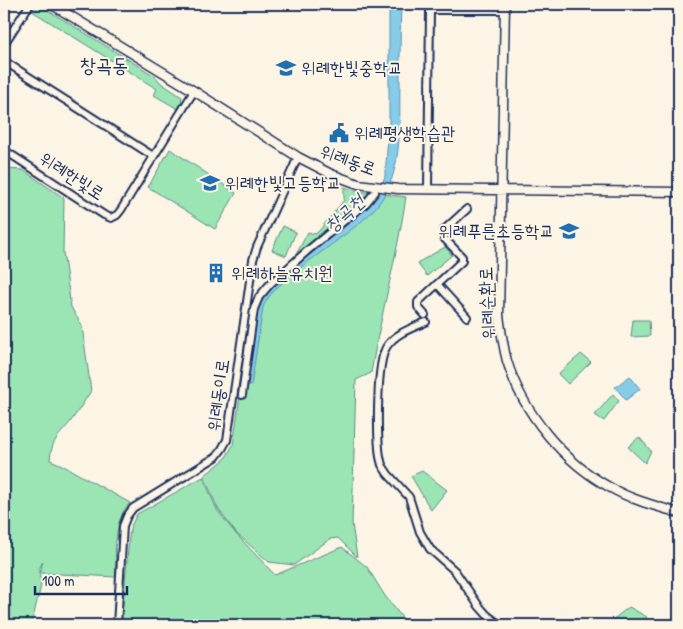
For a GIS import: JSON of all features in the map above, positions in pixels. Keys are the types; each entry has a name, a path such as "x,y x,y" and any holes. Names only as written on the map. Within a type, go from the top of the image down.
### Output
{"street":[{"path":"4,44 30,4"},
{"name":"위례동로","path":"51,4 298,157 330,174 358,184 409,189 679,192"},
{"path":"428,189 430,10 505,7"},
{"name":"위례순환로","path":"505,7 499,315 507,362 525,400 552,440 577,466 612,489 641,502 679,512"},
{"path":"4,61 153,156"},
{"name":"위례한빛로","path":"4,150 111,218 121,210 194,91"},
{"name":"위례동이로","path":"116,625 123,526 127,516 133,508 216,457 227,440 253,260 257,247 298,157"},
{"path":"242,395 254,309 259,297 307,251 366,203 375,192"},
{"path":"467,209 444,230 444,238 462,257 462,260 418,302 418,307 426,319 395,337 382,354 379,376 380,457 382,465 388,474 409,497 420,532 430,549 455,571 487,616 500,625"},
{"path":"437,284 467,317"}],"green space":[{"path":"41,6 155,76 161,83 182,97 178,109 154,95 157,89 32,11 34,7"},
{"path":"170,149 236,193 215,229 148,187"},
{"path":"4,169 23,170 64,198 63,252 71,307 82,326 91,391 74,418 54,442 50,460 130,503 120,518 116,538 116,577 40,573 43,561 39,569 41,586 31,625 4,625"},
{"path":"344,187 357,191 406,197 371,373 356,380 352,524 357,557 338,538 330,539 294,565 269,562 236,533 218,509 204,476 225,459 233,445 253,306 291,264 308,232 315,234 318,232 344,200"},
{"path":"283,226 296,232 286,256 272,250"},
{"path":"445,247 452,255 427,276 417,263"},
{"path":"633,320 649,320 650,336 631,337"},
{"path":"581,354 591,362 568,384 558,374"},
{"path":"613,394 619,401 604,421 595,415"},
{"path":"639,437 651,451 645,463 628,447"},
{"path":"422,471 447,490 431,510 411,476"},
{"path":"203,477 217,510 236,534 275,575 342,547 367,567 385,596 408,625 121,625 130,528 137,514"},
{"path":"629,607 647,617 641,625 610,625 611,621"}],"water":[{"path":"389,4 401,4 400,124 398,153 391,180 381,200 369,214 355,227 294,273 268,299 263,307 251,386 246,385 258,308 262,297 308,252 357,217 379,193 385,176 389,124"},
{"path":"630,376 640,389 626,400 615,387"}],"place":[{"name":"위례한빛중학교","path":"286,68"},
{"name":"위례평생학습관","path":"339,133"},
{"name":"위례한빛고등학교","path":"210,183"},
{"name":"위례푸른초등학교","path":"569,231"},
{"name":"위례하늘유치원","path":"216,273"}],"district":[{"name":"창곡동","path":"104,65"}],"water label":[{"name":"창곡천","path":"344,213"}]}
